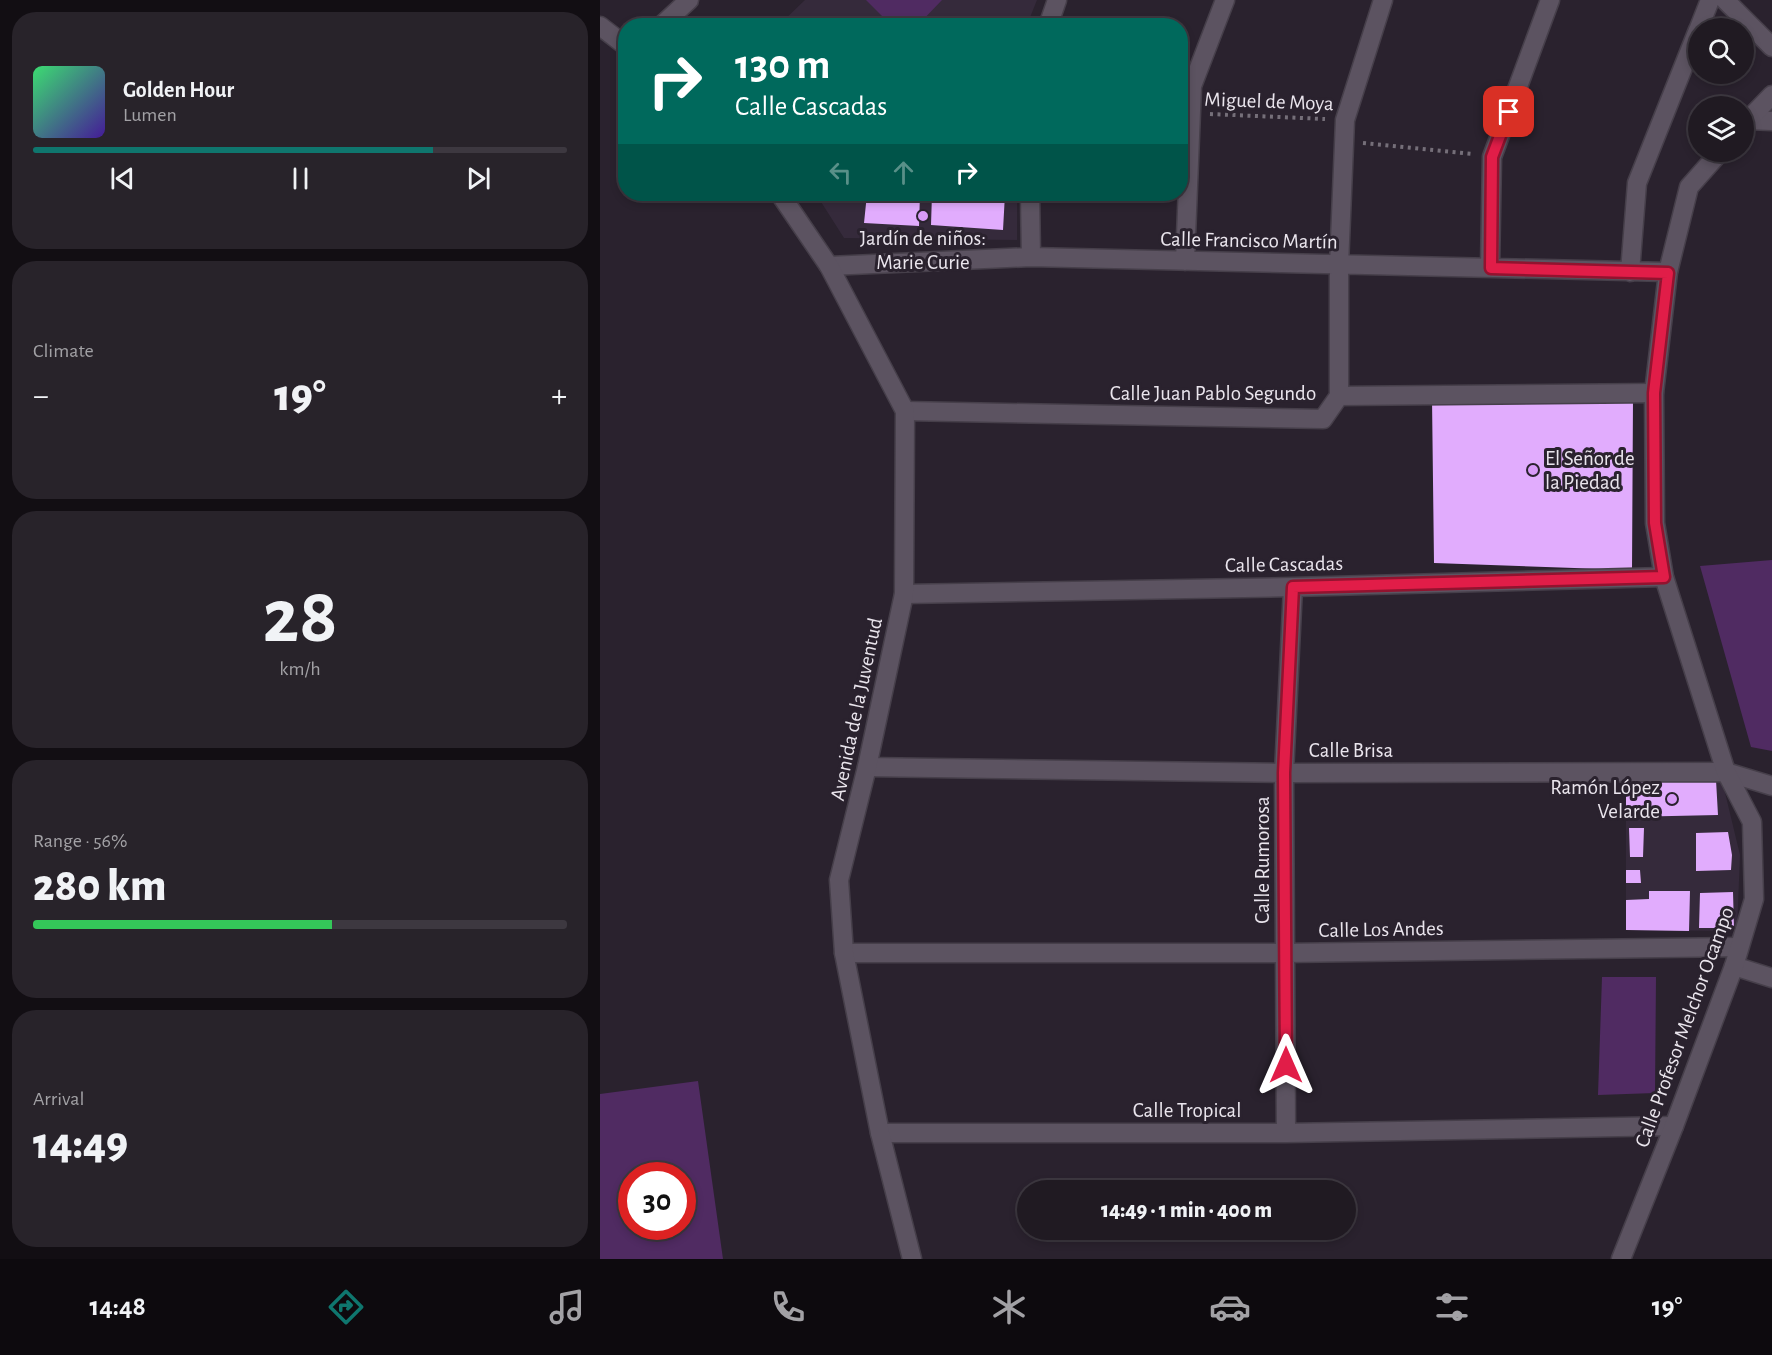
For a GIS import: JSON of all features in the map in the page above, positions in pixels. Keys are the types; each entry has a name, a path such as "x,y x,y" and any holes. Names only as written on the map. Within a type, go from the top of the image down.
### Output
{"street":[{"path":"670,18 690,0"},
{"path":"1051,18 1057,0"},
{"path":"1188,187 1192,86 1225,0"},
{"path":"1339,396 1339,265 1345,120 1383,0"},
{"path":"1491,268 1492,157 1550,0"},
{"path":"1703,18 1710,0"},
{"path":"1725,0 1772,47"},
{"path":"600,26 618,40"},
{"path":"1630,272 1637,183 1688,54"},
{"path":"1754,114 1772,95"},
{"path":"1754,122 1772,121"},
{"name":"Calle Profesor Melchor Ocampo","path":"1621,1259 1734,966 1754,899 1752,822 1726,772 1664,577 1655,523 1654,393 1668,273 1689,187 1711,162"},
{"name":"Avenida de la Juventud","path":"785,201 829,266 905,411 904,594 867,767 839,880 844,953 880,1133 912,1259"},
{"path":"1030,201 1031,257"},
{"path":"1185,261 1187,201"},
{"name":"Calle Francisco Martín","path":"829,266 1031,257 1668,273"},
{"name":"Calle Juan Pablo Segundo","path":"905,411 1323,419 1339,396 1654,393"},
{"name":"Calle Cascadas","path":"904,594 1664,577"},
{"name":"Calle Rumorosa","path":"1286,1133 1284,773 1293,587"},
{"name":"Calle Brisa","path":"867,767 1284,773 1726,772 1772,786"},
{"name":"Calle Los Andes","path":"844,953 1285,953 1739,947"},
{"path":"1734,966 1772,978"},
{"name":"Calle Tropical","path":"880,1133 1286,1133 1674,1126"}],"path":[{"name":"Miguel de Moya","path":"1191,113 1345,120"},
{"name":"Miguel de Moya","path":"1344,141 1492,157"}],"shaded area":[{"path":"805,0 1037,0 1030,18 786,18"},
{"path":"866,0 942,0 925,18 884,18"},
{"name":"Jardín de niños: Marie Curie","path":"820,201 1017,201 1017,240 844,238"},
{"path":"1772,560 1772,751 1751,747 1700,566"},
{"path":"1722,780 1740,855 1737,931 1626,930 1626,782"},
{"path":"1602,977 1656,977 1655,1093 1598,1095"},
{"path":"698,1081 723,1259 600,1259 600,1094"}],"building":[{"path":"866,201 920,201 919,226 864,223"},
{"path":"932,201 1005,201 1003,230 931,225"},
{"name":"El Señor de la Piedad","path":"1432,399 1633,399 1632,570 1434,563"},
{"name":"Ramón López Velarde","path":"1716,780 1718,815 1626,817 1626,782"},
{"name":"Ramón López Velarde","path":"1629,828 1644,828 1643,857 1630,857"},
{"name":"Ramón López Velarde","path":"1728,832 1732,855 1731,870 1696,871 1696,833"},
{"name":"Ramón López Velarde","path":"1626,870 1640,870 1641,883 1626,883"},
{"path":"1649,891 1690,891 1689,931 1626,930 1626,900 1649,899"},
{"path":"1733,892 1734,928 1699,928 1700,893"}],"place":[{"name":"Jardín de niños: Marie Curie","path":"923,216"},
{"name":"El Señor de la Piedad","path":"1533,470"},
{"name":"Ramón López Velarde","path":"1672,799"}],"route":[{"path":"1286,1065 1284,773 1293,587 1664,577 1655,523 1654,393 1668,273 1491,268 1492,157 1509,112"}]}
